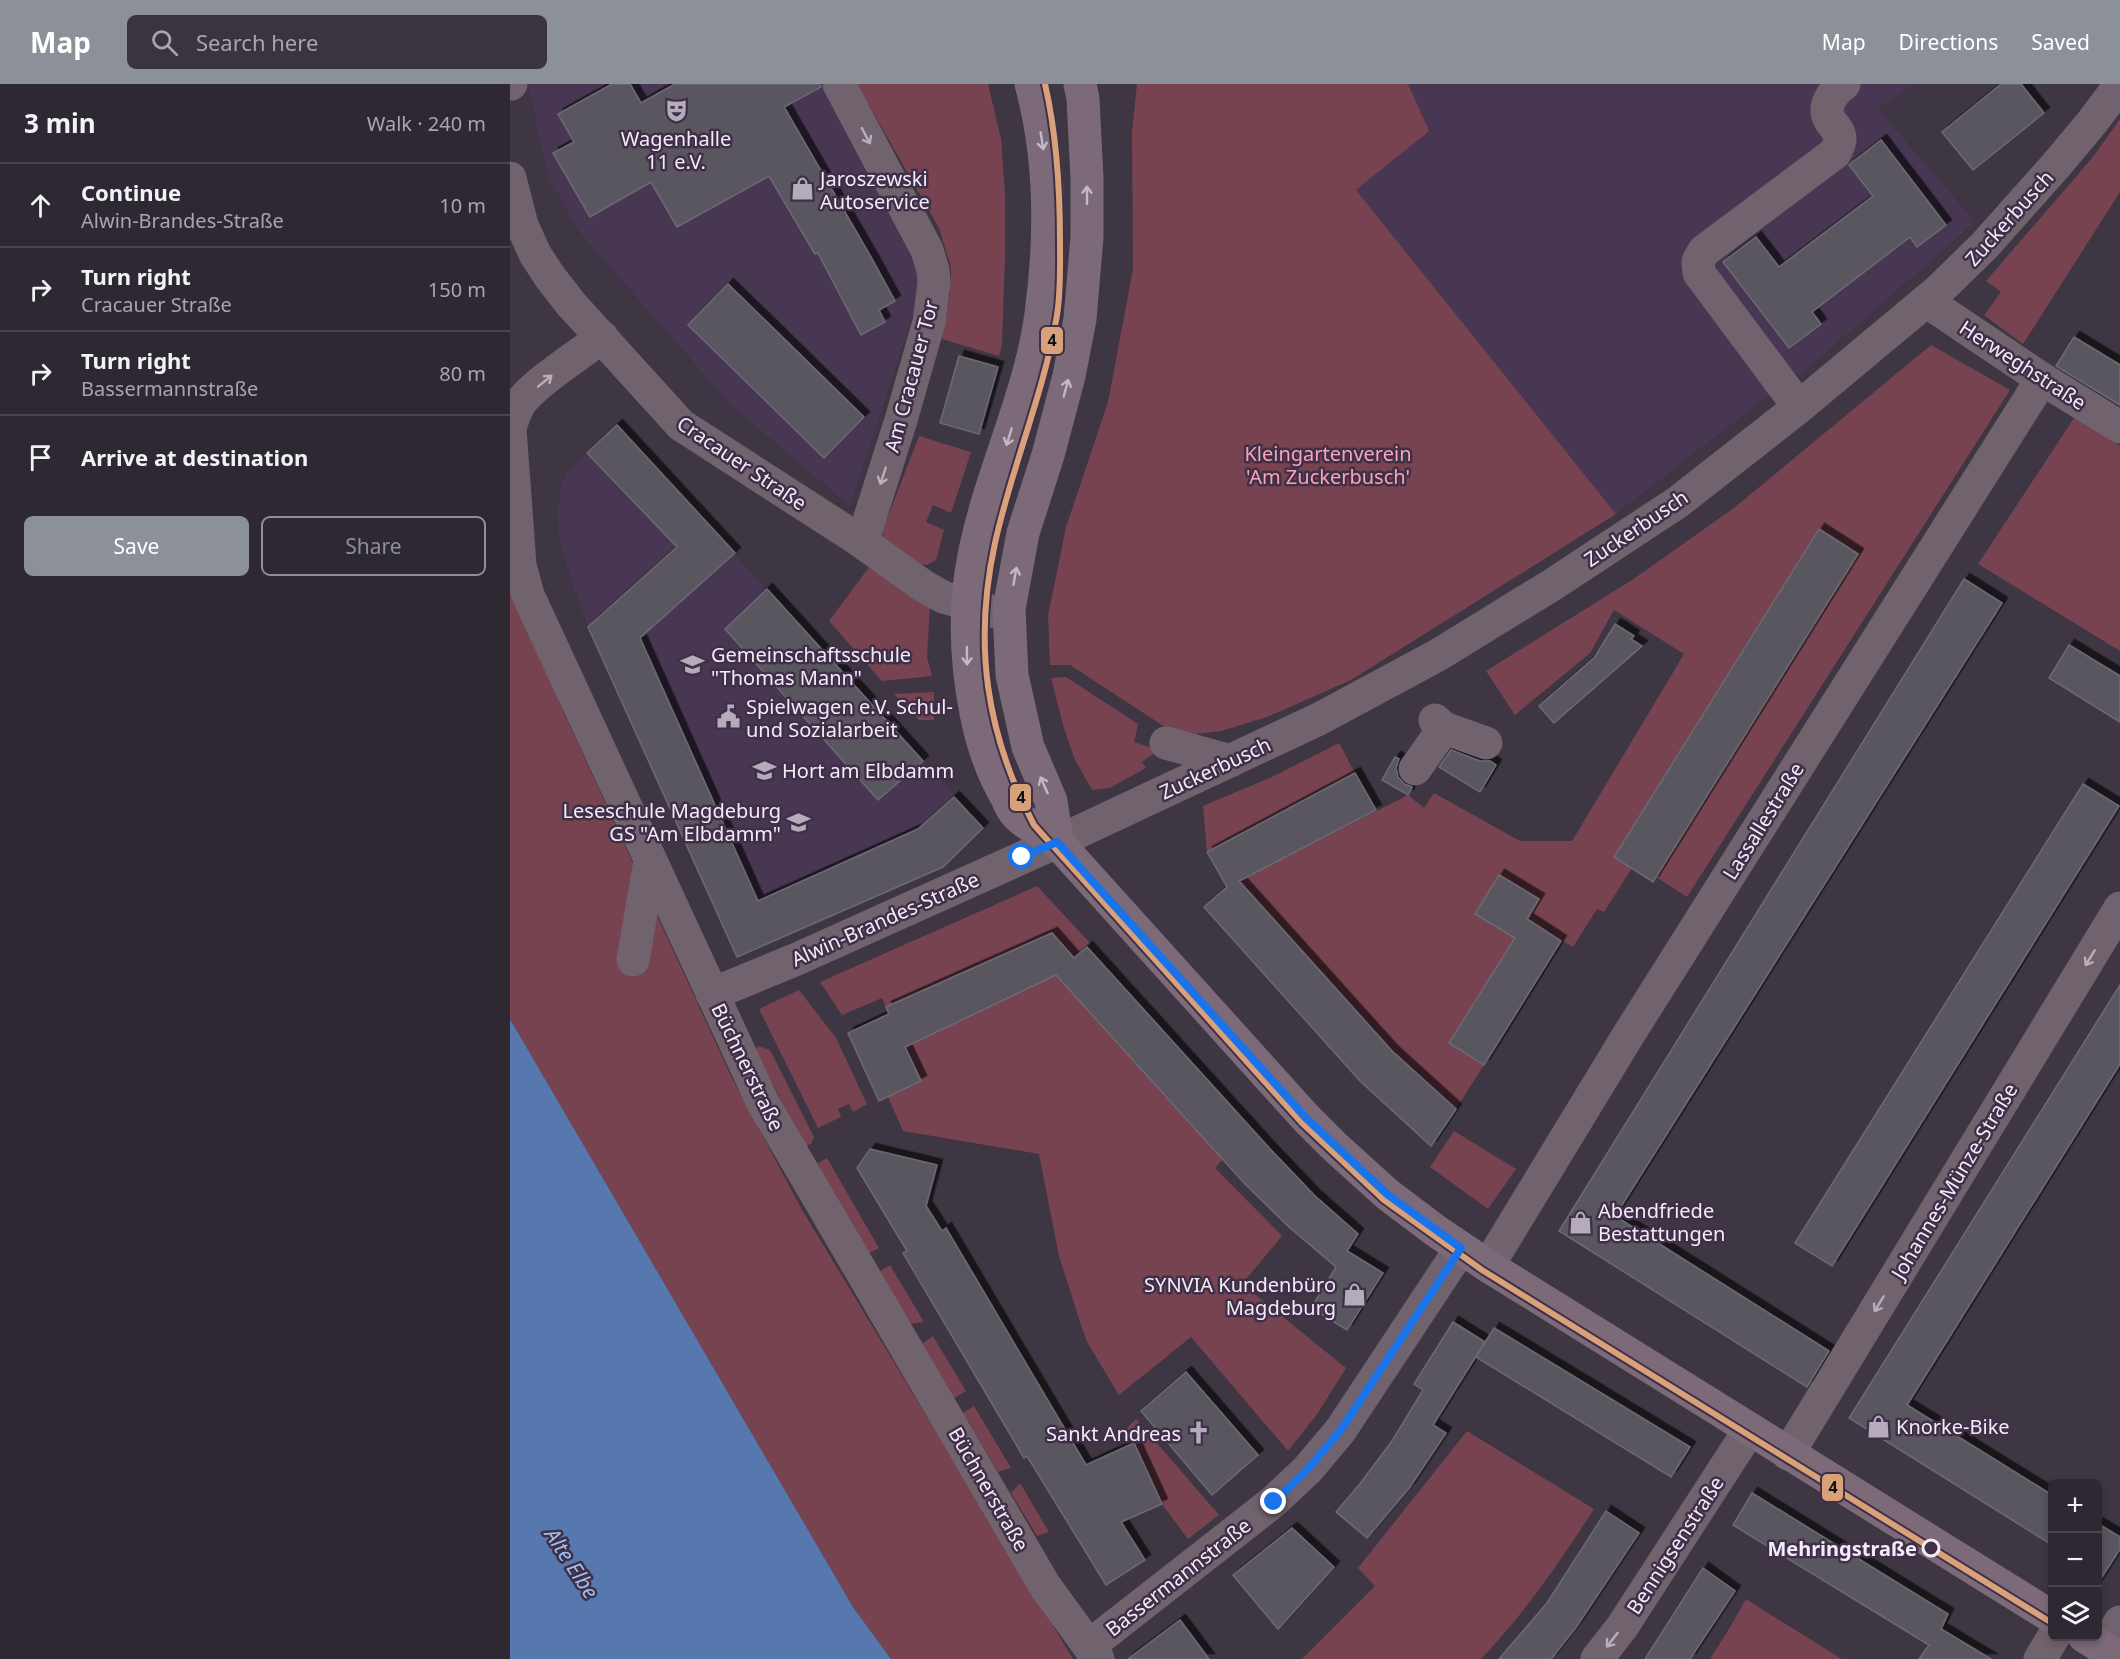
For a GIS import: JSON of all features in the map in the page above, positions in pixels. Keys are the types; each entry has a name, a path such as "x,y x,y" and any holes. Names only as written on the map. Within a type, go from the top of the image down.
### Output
{"main road":[{"path":"1031,84 1044,152 1047,240 1041,316 1029,372 981,529 971,572 968,606 968,667 980,732 988,761 1016,815 1057,842 1313,1125 1387,1194 1488,1266 2048,1615"},
{"path":"1057,842 1051,801 1028,747 1018,703 1012,669 1009,616 1023,533 1051,444 1069,376 1080,319 1085,276 1087,213 1083,99 1080,84"}],"street":[{"name":"Am Cracauer Tor","path":"839,84 927,250 934,283 929,322 904,409 866,530 859,540"},
{"path":"1799,407 1699,273 1698,261 1704,251 1835,153 1840,135 1829,119 1827,110 1831,95 1844,84"},
{"name":"Zuckerbusch","path":"1057,842 1379,689 1543,590 1678,502 1799,407 1957,274 2058,163 2120,85"},
{"name":"Cracauer Straße","path":"510,178 520,218 536,254 556,286 681,425 859,540 922,585 943,597 968,606 1009,616"},
{"name":"Herweghstraße","path":"1926,301 2042,379 2120,427"},
{"name":"Büchnerstraße","path":"602,337 526,397 519,405 510,428 520,565 528,595 768,1111 1046,1586 1093,1653"},
{"name":"Lassallestraße","path":"1488,1266 1629,1034 2042,379"},
{"path":"1415,769 1439,724 1486,743"},
{"path":"1166,743 1230,761"},
{"name":"Alwin-Brandes-Straße","path":"712,994 797,959 1057,842"},
{"path":"633,960 650,861"},
{"name":"Johannes-Münze-Straße","path":"1788,1454 2120,908"},
{"name":"Bassermannstraße","path":"1093,1653 1274,1502 1307,1470 1340,1431 1461,1248"},
{"name":"Bennigsenstraße","path":"1597,1659 1622,1627 1750,1429"},
{"path":"2040,1659 2051,1641"}],"shaded area":[{"path":"528,84 825,84 925,278 850,506 731,405 578,230 548,176"},
{"path":"1408,84 1913,84 1878,109 1975,222 1808,368 1760,402 1616,514 1356,190 1428,131"},
{"path":"617,425 983,828 943,867 737,957 588,627 570,576 559,535 558,507 562,484 569,470"}],"green space":[{"path":"857,84 988,84 1001,139 1005,194 1002,344 999,356 942,339 950,294 951,267 939,228"},
{"name":"Kleingartenverein 'Am Zuckerbusch'","path":"1137,84 1408,84 1429,131 1356,190 1616,514 1351,680 1267,717 1221,731 1195,734 1168,729 1070,665 1050,665 1048,616 1066,527 1108,402 1133,269 1132,132"},
{"path":"2120,119 2120,192 2023,344 1984,315 2001,292 1986,281 2093,157"},
{"path":"1931,345 2010,390 1687,897 1656,877 1857,554 1819,530 1614,857 1632,868 1604,912 1597,909 1573,947 1527,919 1539,899 1499,875 1475,914 1515,938 1449,1043 1484,1065 1456,1109 1392,1051 1239,881 1408,795 1424,808 1434,793 1520,841 1572,841 1684,654 1614,610 1590,653 1515,715 1486,671 1632,580 1734,508"},
{"path":"2074,418 2120,446 2120,651 1978,564"},
{"path":"919,436 971,452 951,513 933,505 926,522 944,530 936,560 927,565 921,564 883,537 882,532"},
{"path":"870,566 930,604 927,657 932,676 882,681 829,621"},
{"path":"510,576 563,711 731,1076 801,1208 1073,1659 891,1659 853,1607 510,1019"},
{"path":"1066,677 1138,724 1134,742 1159,750 1142,762 1146,768 1110,788 1092,790 1075,760 1051,678"},
{"path":"934,692 934,720 919,720 894,694"},
{"path":"1339,743 1355,773 1207,852 1203,806 1272,777"},
{"path":"1037,886 1091,944 1074,958 1051,933 886,1007 882,998 842,1015 820,982"},
{"path":"1056,975 1223,1159 1215,1168 1282,1236 1242,1284 1346,1368 1318,1413 1288,1451 1191,1337 1119,1395 1087,1342 1082,1328 1059,1256 1039,1154 903,1131 888,1097 905,1047"},
{"path":"799,990 836,1038 867,1104 853,1112 849,1104 838,1109 841,1117 818,1128 759,1009"},
{"path":"758,1046 770,1050 814,1137 811,1144 804,1147 755,1049"},
{"path":"1454,1131 1516,1169 1488,1209 1430,1167"},
{"path":"827,1158 879,1248 866,1255 815,1165"},
{"path":"890,1265 924,1322 909,1324 878,1272"},
{"path":"933,1336 966,1391 954,1398 922,1344"},
{"path":"974,1406 1011,1468 998,1472 963,1413"},
{"path":"1136,1419 1219,1515 1188,1539 1162,1504 1127,1428"},
{"path":"1467,1431 1594,1509 1541,1587 1481,1659 1302,1659 1375,1586 1358,1568"},
{"path":"1020,1483 1049,1532 1037,1536 1011,1493"},
{"path":"1746,1599 1842,1659 1710,1659"}],"water":[{"name":"Alte Elbe","path":"510,1019 853,1607 891,1659 510,1659"}],"building":[{"path":"612,84 630,84 641,103 675,84 820,84 821,87 784,107 895,301 879,310 885,322 861,335 818,253 815,254 769,176 677,227 651,182 590,217 553,153 574,142 558,114"},
{"path":"2001,84 2021,84 2044,113 1973,170 1942,132"},
{"path":"1881,140 1946,225 1917,247 1910,237 1812,312 1821,324 1789,348 1723,262 1756,237 1779,267 1873,196 1849,165"},
{"path":"728,284 864,417 824,458 688,325"},
{"path":"2074,337 2120,365 2120,405 2056,366"},
{"path":"959,356 998,367 979,434 940,423"},
{"path":"617,425 735,553 640,638 758,901 918,829 954,797 983,828 943,867 737,957 588,627 677,547 587,453"},
{"path":"1819,529 1858,554 1653,882 1614,857"},
{"path":"1964,579 2002,603 1615,1216 1829,1351 1807,1387 1559,1231"},
{"path":"767,589 923,761 878,800 725,629"},
{"path":"1615,624 1634,636 1631,639 1642,646 1554,723 1539,706 1595,657"},
{"path":"2069,645 2120,676 2120,722 2049,678"},
{"path":"1451,750 1480,761 1490,761 1496,765 1480,792 1439,767"},
{"path":"1395,757 1399,759 1396,768 1398,777 1404,784 1412,787 1408,795 1382,780"},
{"path":"1355,773 1376,810 1239,881 1392,1051 1456,1109 1431,1146 1360,1081 1204,907 1227,887 1207,852"},
{"path":"2083,784 2119,806 1832,1266 1795,1243"},
{"path":"1499,875 1539,899 1527,919 1561,941 1484,1065 1449,1043 1515,938 1475,914"},
{"path":"1052,933 1074,958 1087,947 1272,1151 1315,1196 1358,1234 1347,1251 1383,1273 1347,1330 1311,1308 1336,1267 1290,1228 1245,1184 1056,975 905,1047 921,1081 879,1101 848,1033 889,1014 886,1007"},
{"path":"2120,985 2120,1064 1907,1405 2048,1493 2048,1542 1849,1418"},
{"path":"870,1149 937,1165 926,1206 942,1231 946,1228 1086,1465 1134,1443 1162,1504 1121,1522 1145,1560 1106,1585 1027,1456 1024,1458 903,1253 907,1251 857,1168"},
{"path":"1453,1322 1485,1342 1433,1425 1446,1433 1410,1487 1367,1538 1336,1512 1392,1441 1423,1390 1414,1384"},
{"path":"1494,1328 1690,1447 1671,1477 1476,1357"},
{"name":"Sankt Andreas","path":"1186,1372 1258,1455 1212,1495 1141,1411"},
{"path":"1752,1493 1948,1614 1941,1629 1991,1659 1919,1659 1929,1645 1733,1525"},
{"path":"1606,1511 1639,1533 1577,1626 1551,1659 1499,1659 1547,1603"},
{"path":"2102,1526 2120,1537 2120,1549 2102,1577"},
{"path":"1292,1528 1334,1567 1278,1629 1233,1575"},
{"path":"1703,1568 1735,1591 1690,1659 1645,1659"},
{"path":"1180,1620 1209,1659 1128,1659"}],"transit line":[{"name":"4","path":"1045,84 1055,143 1058,182 1060,222 1058,306 1044,373 995,543 988,580 985,617 988,688 995,722 1005,757 1034,825 1302,1123 1384,1200 1482,1270 2048,1621"}],"place":[{"name":"Wagenhalle 11 e.V.","path":"676,110"},
{"name":"Jaroszewski Autoservice","path":"802,189"},
{"name":"Gemeinschaftsschule \"Thomas Mann\"","path":"693,665"},
{"name":"Spielwagen e.V. Schul- und Sozialarbeit","path":"728,717"},
{"name":"Hort am Elbdamm","path":"764,770"},
{"name":"Leseschule Magdeburg GS \"Am Elbdamm\"","path":"799,822"},
{"name":"Abendfriede Bestattungen","path":"1580,1222"},
{"name":"SYNVIA Kundenbüro Magdeburg","path":"1354,1295"},
{"name":"Knorke-Bike","path":"1878,1426"},
{"name":"Sankt Andreas","path":"1199,1433"},
{"name":"Mehringstraße","path":"1931,1548"}],"route":[{"path":"1022,857 1057,842 1306,1118 1387,1194 1461,1248 1340,1431 1307,1470 1274,1502"}]}
